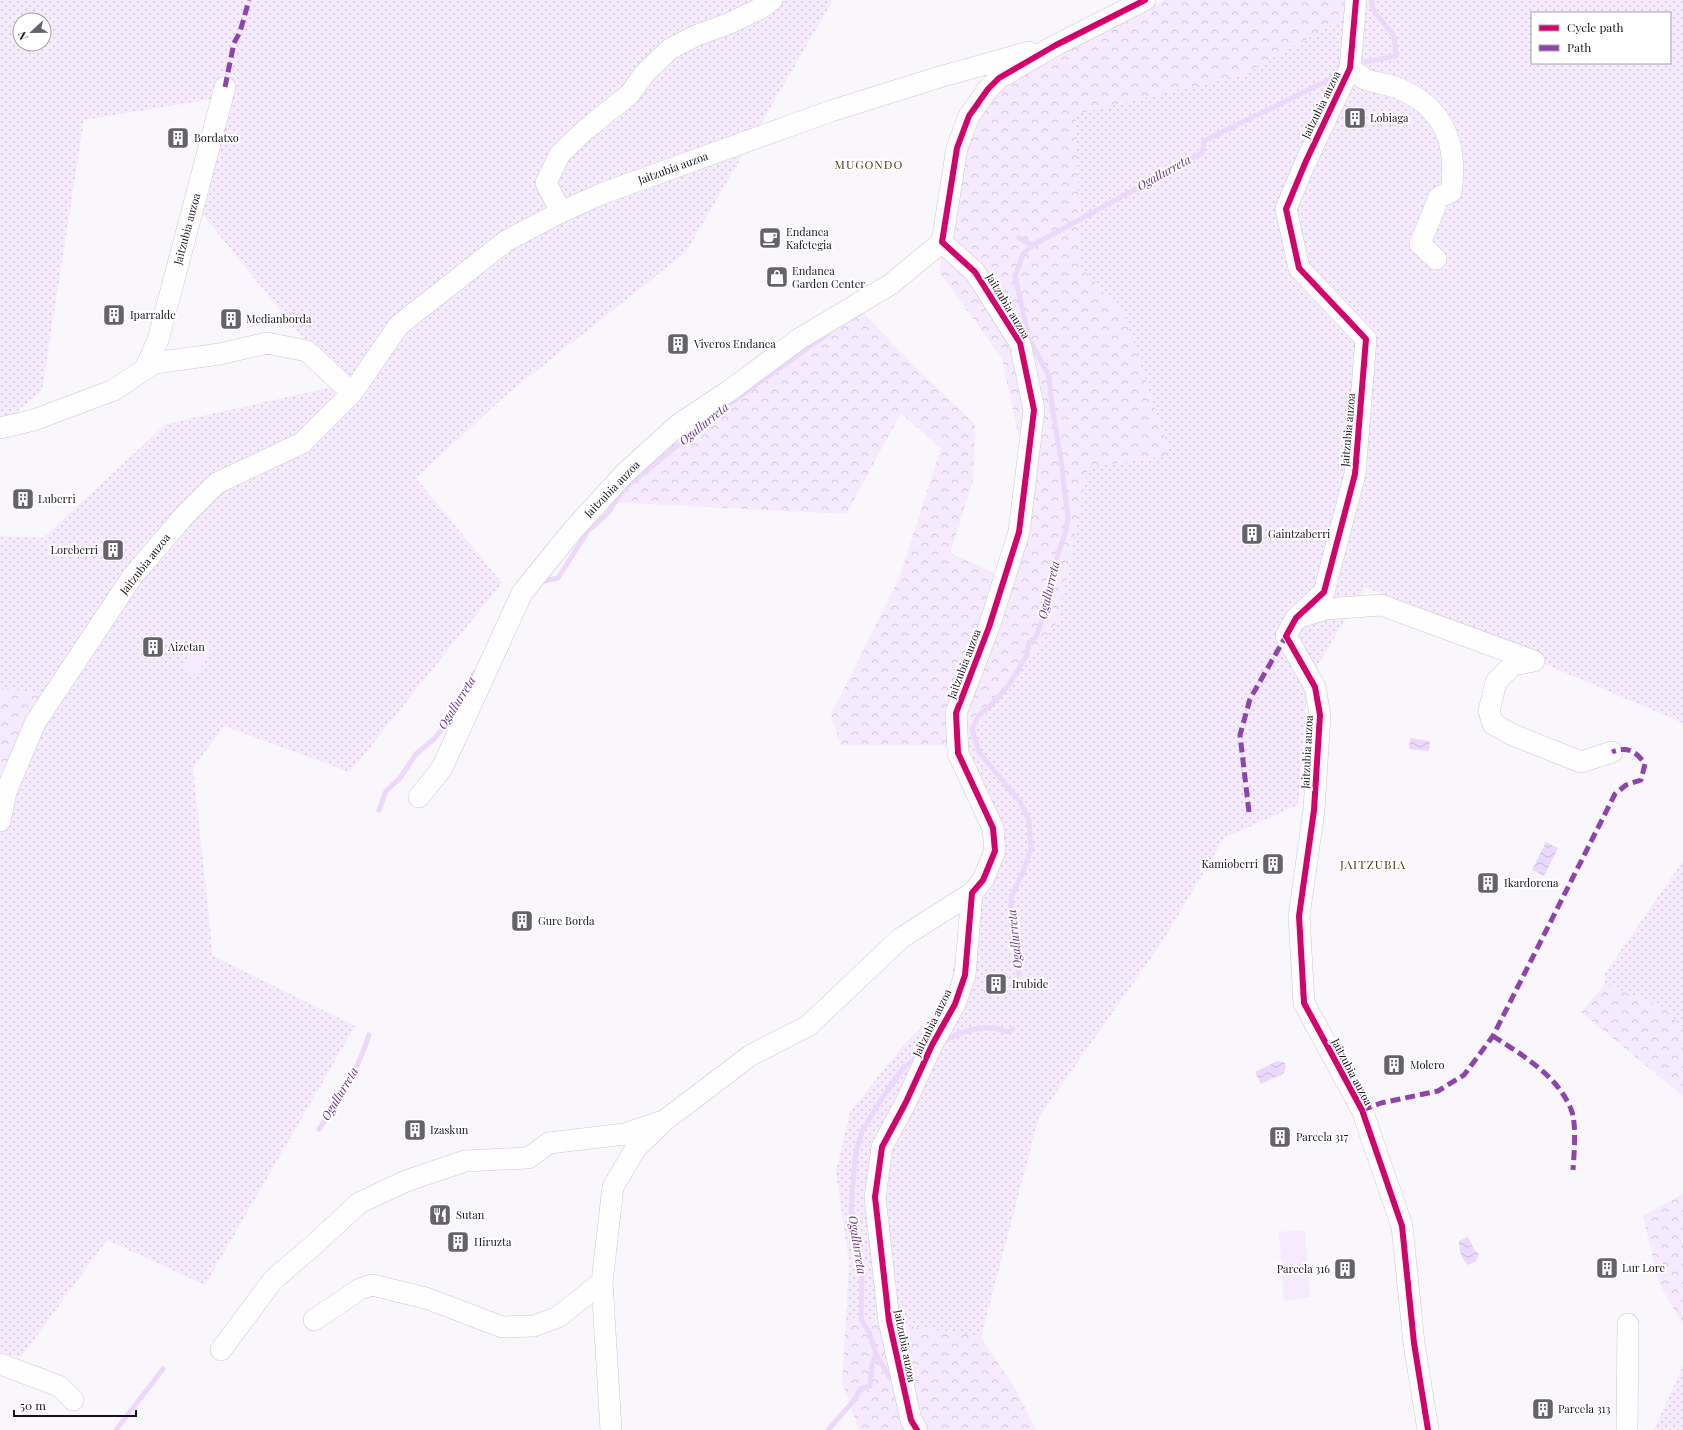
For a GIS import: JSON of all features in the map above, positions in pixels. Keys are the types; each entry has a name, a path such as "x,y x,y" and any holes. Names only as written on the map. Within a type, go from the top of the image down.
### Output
{"street":[{"path":"561,212 546,183 560,154 585,130 630,94 644,73 670,49 694,36 742,18 772,0"},
{"name":"Jaitzubia auzoa","path":"419,796 442,768 522,593 573,530 624,474 678,426 730,391 799,339 891,284 942,242 957,148 968,116 984,94 999,78 1056,45 1145,0"},
{"name":"Jaitzubia auzoa","path":"1356,0 1350,68 1306,161 1286,209 1298,268 1366,339 1355,474 1324,592 1296,618 1286,636 1315,687 1320,715 1314,810 1299,916 1304,1003 1362,1110 1402,1226 1414,1343 1428,1430"},
{"name":"Jaitzubia auzoa","path":"0,821 6,792 35,723 132,577 183,517 217,483 302,443 352,393 399,325 506,241 561,212 601,194 831,111 943,76 1056,45"},
{"path":"1350,68 1366,79 1404,92 1422,102 1440,119 1453,150 1453,178 1451,192 1439,196 1420,244 1436,259"},
{"name":"Jaitzubia auzoa","path":"145,369 158,340 225,87"},
{"name":"Jaitzubia auzoa","path":"611,1430 602,1282 613,1187 636,1148 664,1121 751,1055 808,1026 901,938 972,892 983,880 995,851 994,828 958,753 956,713 990,627 1019,532 1034,410 1020,343 975,272 942,242"},
{"path":"0,428 34,420 114,390 154,363 220,354 267,343 307,352 352,393"},
{"path":"1296,618 1326,609 1381,605 1534,661 1514,665 1496,682 1489,711 1493,724 1513,735 1582,762 1612,752"},
{"name":"Jaitzubia auzoa","path":"917,1430 911,1420 889,1321 875,1197 882,1147 906,1102 932,1045 955,1004 965,975 972,892"},
{"path":"221,1350 273,1280 359,1203 406,1181 465,1161 528,1158 550,1143 625,1134 664,1121"},
{"path":"314,1320 360,1290 372,1285 426,1298 502,1327 534,1326 558,1317 602,1282"},
{"path":"1627,1430 1628,1324"},
{"path":"0,1364 58,1386 72,1400"}],"green space":[{"path":"0,0 833,0 686,252 505,396 416,478 502,583 350,772 224,726 193,768 213,956 355,1026 205,1285 107,1240 21,1357 0,1353 0,839 41,694 0,688 0,536 43,538 166,424 341,385 195,205 225,97 84,120 42,390 0,426"},
{"path":"1163,0 1359,0 1358,10 1245,74 1076,114 1080,266 1125,316 1171,456 1088,467 1058,621 961,746 841,746 831,715 899,579 941,448 901,413 846,514 606,502 687,428 858,307 910,362 975,424 973,481 950,553 1005,578 1030,490 1002,358 939,272 959,156 979,109 1017,75"},
{"path":"1359,0 1683,0 1683,723 1365,587 1308,681 1298,805 1224,838 1162,942 1039,1117 981,1337 846,1317 849,1263 836,1172 850,1112 901,1048 947,1001 964,913 989,827 961,746 1058,621 1088,467 1125,316 1080,266 1076,114 1245,74"},
{"path":"197,639 212,646 197,676 182,668"},
{"path":"0,688 41,694 0,839"},
{"path":"1683,861 1683,1027 1663,1007 1605,984 1604,975"},
{"path":"1605,984 1663,1007 1683,1027 1683,1096 1581,1012"},
{"path":"1683,1194 1683,1325 1659,1283 1643,1216"},
{"path":"1305,1230 1310,1297 1284,1301 1279,1232"},
{"path":"846,1317 981,1337 1016,1390 1036,1430 859,1430 842,1382"},
{"path":"1683,1366 1683,1430 1654,1430"}],"water":[{"path":"1410,738 1430,741 1429,751 1409,749"},
{"path":"1546,842 1558,848 1544,876 1532,870"},
{"path":"1278,1061 1285,1063 1286,1067 1284,1073 1261,1084 1255,1072"},
{"path":"1468,1237 1475,1251 1479,1254 1476,1261 1468,1265 1461,1254 1459,1241"}],"waterway":[{"name":"Ogallurreta","path":"1365,62 1396,56 1394,36 1374,11 1371,0"},
{"name":"Ogallurreta","path":"1019,975 1011,925 1011,898 1031,849 1029,820 1020,802 979,752 972,729 979,715 990,706 1009,685 1027,655 1029,642 1036,637 1045,612 1051,573 1065,534 1068,518 1049,376 1029,339 1015,276 1023,254 1033,245 1202,153 1204,141 1333,78"},
{"name":"Ogallurreta","path":"1019,238 1032,245"},
{"name":"Ogallurreta","path":"540,582 558,578 588,531 607,514 625,488 725,407 828,334"},
{"name":"Ogallurreta","path":"379,810 386,791 400,778 416,754 434,739 452,717 475,672"},
{"name":"Ogallurreta","path":"943,1043 957,1035 974,1029 991,1028 1007,1032 1013,1029"},
{"name":"Ogallurreta","path":"319,1129 348,1084 360,1060 369,1035"},
{"name":"Ogallurreta","path":"828,1430 856,1398 860,1389 870,1386 872,1364 876,1354 869,1332 861,1319 862,1271 851,1210 855,1157 862,1131 881,1100 903,1068 917,1057"},
{"path":"876,1354 890,1378"},
{"name":"Ogallurreta","path":"116,1430 163,1369"}],"marked path":[{"path":"225,87 234,43 240,32 249,0"},
{"path":"1249,812 1240,735 1250,699 1286,636"},
{"path":"1362,1110 1381,1103 1438,1091 1464,1075 1493,1036 1615,794 1626,785 1641,780 1645,764 1635,753 1627,750 1617,750 1612,752"},
{"path":"1493,1036 1538,1067 1548,1076 1565,1097 1571,1109 1574,1122 1575,1139 1573,1170"}],"cycle path":[{"path":"917,1430 911,1420 889,1321 875,1197 882,1147 906,1102 932,1045 955,1004 965,975 972,893 983,880 995,851 993,828 958,753 956,713 989,627 1019,532 1034,410 1020,343 975,272 942,242 957,148 969,116 988,89 999,78 1056,45 1145,0"},
{"path":"1356,0 1350,68 1306,161 1286,209 1299,268 1366,339 1355,474 1324,592 1296,618 1286,636 1315,687 1320,715 1314,810 1299,916 1304,1003 1362,1110 1402,1226 1414,1343 1428,1430"}],"place":[{"name":"Lobiaga","path":"1355,118"},
{"name":"Bordatxo","path":"178,138"},
{"name":"Endanea Kafetegia","path":"770,238"},
{"name":"Endanea Garden Center","path":"777,277"},
{"name":"Iparralde","path":"114,315"},
{"name":"Medianborda","path":"231,319"},
{"name":"Viveros Endanea","path":"678,344"},
{"name":"Luberri","path":"23,499"},
{"name":"Gaintzaberri","path":"1252,534"},
{"name":"Loreberri","path":"113,550"},
{"name":"Aizetan","path":"153,647"},
{"name":"Kamioberri","path":"1273,864"},
{"name":"Ikardorena","path":"1488,883"},
{"name":"Gure Borda","path":"522,921"},
{"name":"Irubide","path":"996,984"},
{"name":"Molero","path":"1394,1065"},
{"name":"Izaskun","path":"415,1130"},
{"name":"Parcela 317","path":"1280,1137"},
{"name":"Sutan","path":"440,1215"},
{"name":"Hiruzta","path":"458,1242"},
{"name":"Lur Lore","path":"1607,1268"},
{"name":"Parcela 316","path":"1345,1269"},
{"name":"Parcela 313","path":"1543,1409"}],"district":[{"name":"MUGONDO","path":"869,165"},
{"name":"JAITZUBIA","path":"1373,865"}]}
